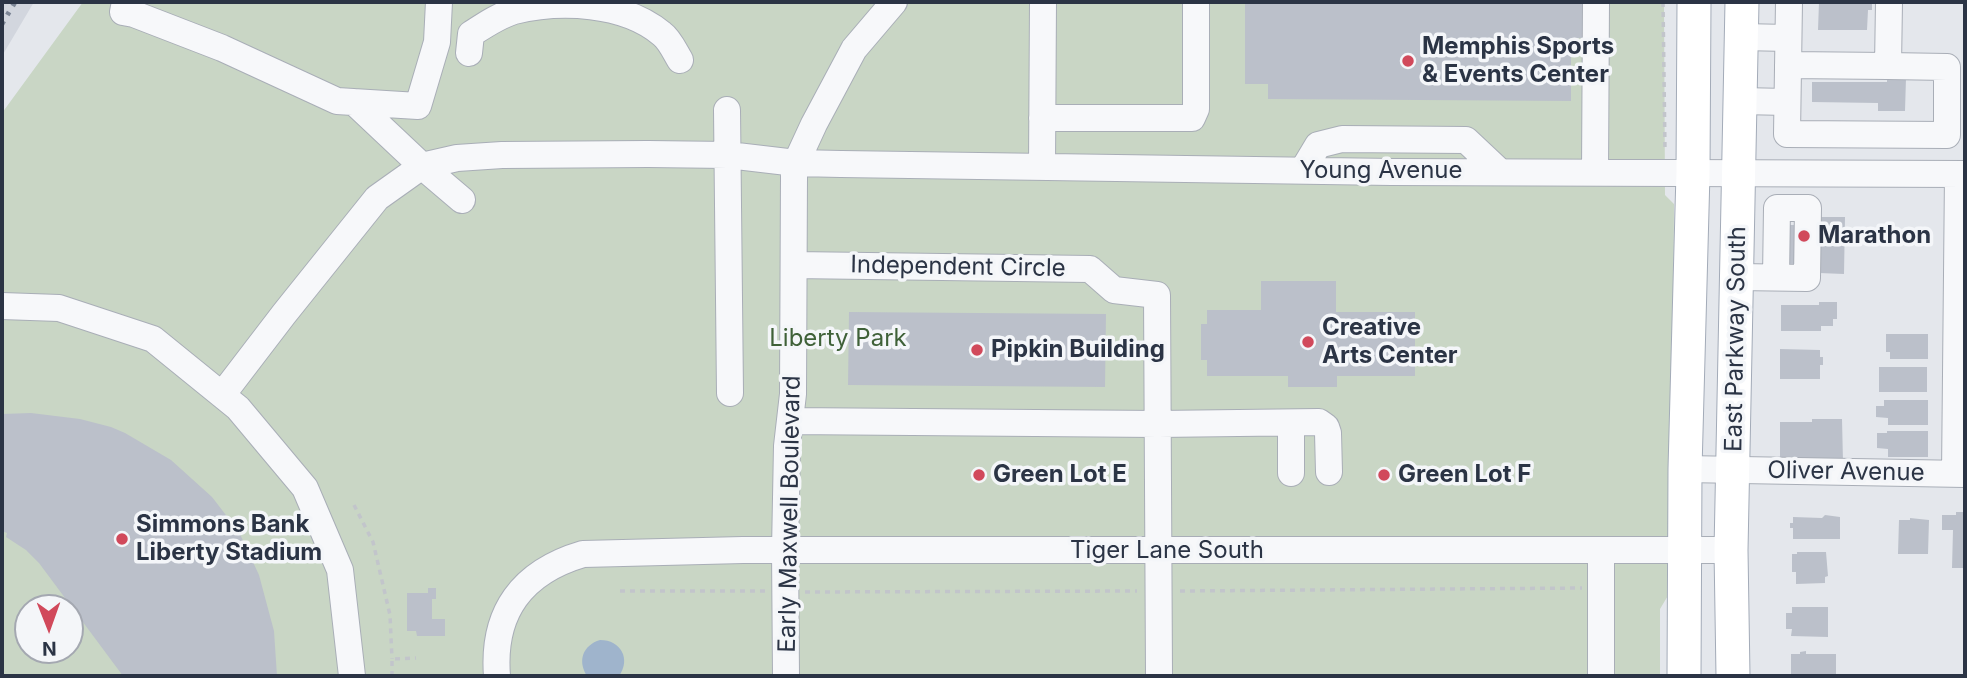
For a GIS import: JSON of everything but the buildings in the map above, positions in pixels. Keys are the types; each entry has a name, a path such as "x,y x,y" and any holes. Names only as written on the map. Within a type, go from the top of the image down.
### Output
{"main road":[{"name":"East Parkway South","path":"1684,676 1694,2"},
{"name":"East Parkway South","path":"1732,676 1731,550 1742,2"}],"street":[{"path":"125,2 123,12 222,48 337,101 418,106 437,42 439,2"},
{"name":"Early Maxwell Boulevard","path":"786,676 786,446 793,394 794,175 796,163 814,124 854,49 894,2"},
{"path":"1042,166 1043,2"},
{"path":"1042,118 1192,118 1196,109 1196,2"},
{"path":"1595,172 1596,2"},
{"path":"1788,65 1947,67 1947,135 1787,134 1787,102 1789,2"},
{"path":"1888,2 1888,66"},
{"path":"469,53 471,34 514,11 551,4 587,5 632,15 664,35 680,60"},
{"path":"1742,37 1788,38"},
{"path":"1741,101 1787,102"},
{"path":"354,102 462,200"},
{"path":"727,110 730,393"},
{"path":"1821,134 1821,173"},
{"path":"1881,134 1881,173"},
{"name":"Young Avenue","path":"422,166 457,158 502,155 728,155 796,163 1303,170 1961,174"},
{"path":"222,396 377,198 422,166"},
{"path":"1785,215 1793,173"},
{"path":"1960,474 1961,174"},
{"path":"1738,277 1807,278 1808,208 1785,215 1739,222"},
{"name":"Independent Circle","path":"794,265 1090,269 1114,290 1157,295 1158,424"},
{"path":"2,306 60,308 153,339 238,408 305,488 340,570 352,676"},
{"path":"790,421 1158,424 1319,422 1326,427 1328,433 1329,472"},
{"path":"1291,423 1291,473"},
{"path":"1158,424 1158,676"},
{"name":"Oliver Avenue","path":"1685,469 1960,474"},
{"name":"Tiger Lane South","path":"497,676 498,638 504,618 514,600 527,583 544,570 583,554 785,550 1731,550"},
{"path":"1601,550 1601,676"}],"path":[{"path":"354,505 373,542 390,615 392,676"},
{"path":"620,591 1590,588"},
{"path":"393,659 416,658"}],"shaded area":[{"path":"2,2 34,2 2,56"}],"green space":[{"name":"Liberty Park","path":"83,2 1664,2 1665,195 1674,204 1672,589 1660,609 1660,676 2,676 2,113"}],"water":[{"path":"600,640 614,643 622,652 624,663 619,676 587,676 582,665 583,654 589,646"}],"railway":[{"path":"2,24 15,2"}],"place":[{"name":"Memphis Sports & Events Center","path":"1408,61"},
{"name":"Marathon","path":"1804,236"},
{"name":"Creative Arts Center","path":"1308,342"},
{"name":"Pipkin Building","path":"977,350"},
{"name":"Green Lot E","path":"979,475"},
{"name":"Green Lot F","path":"1384,475"},
{"name":"Simmons Bank Liberty Stadium","path":"122,539"}]}
